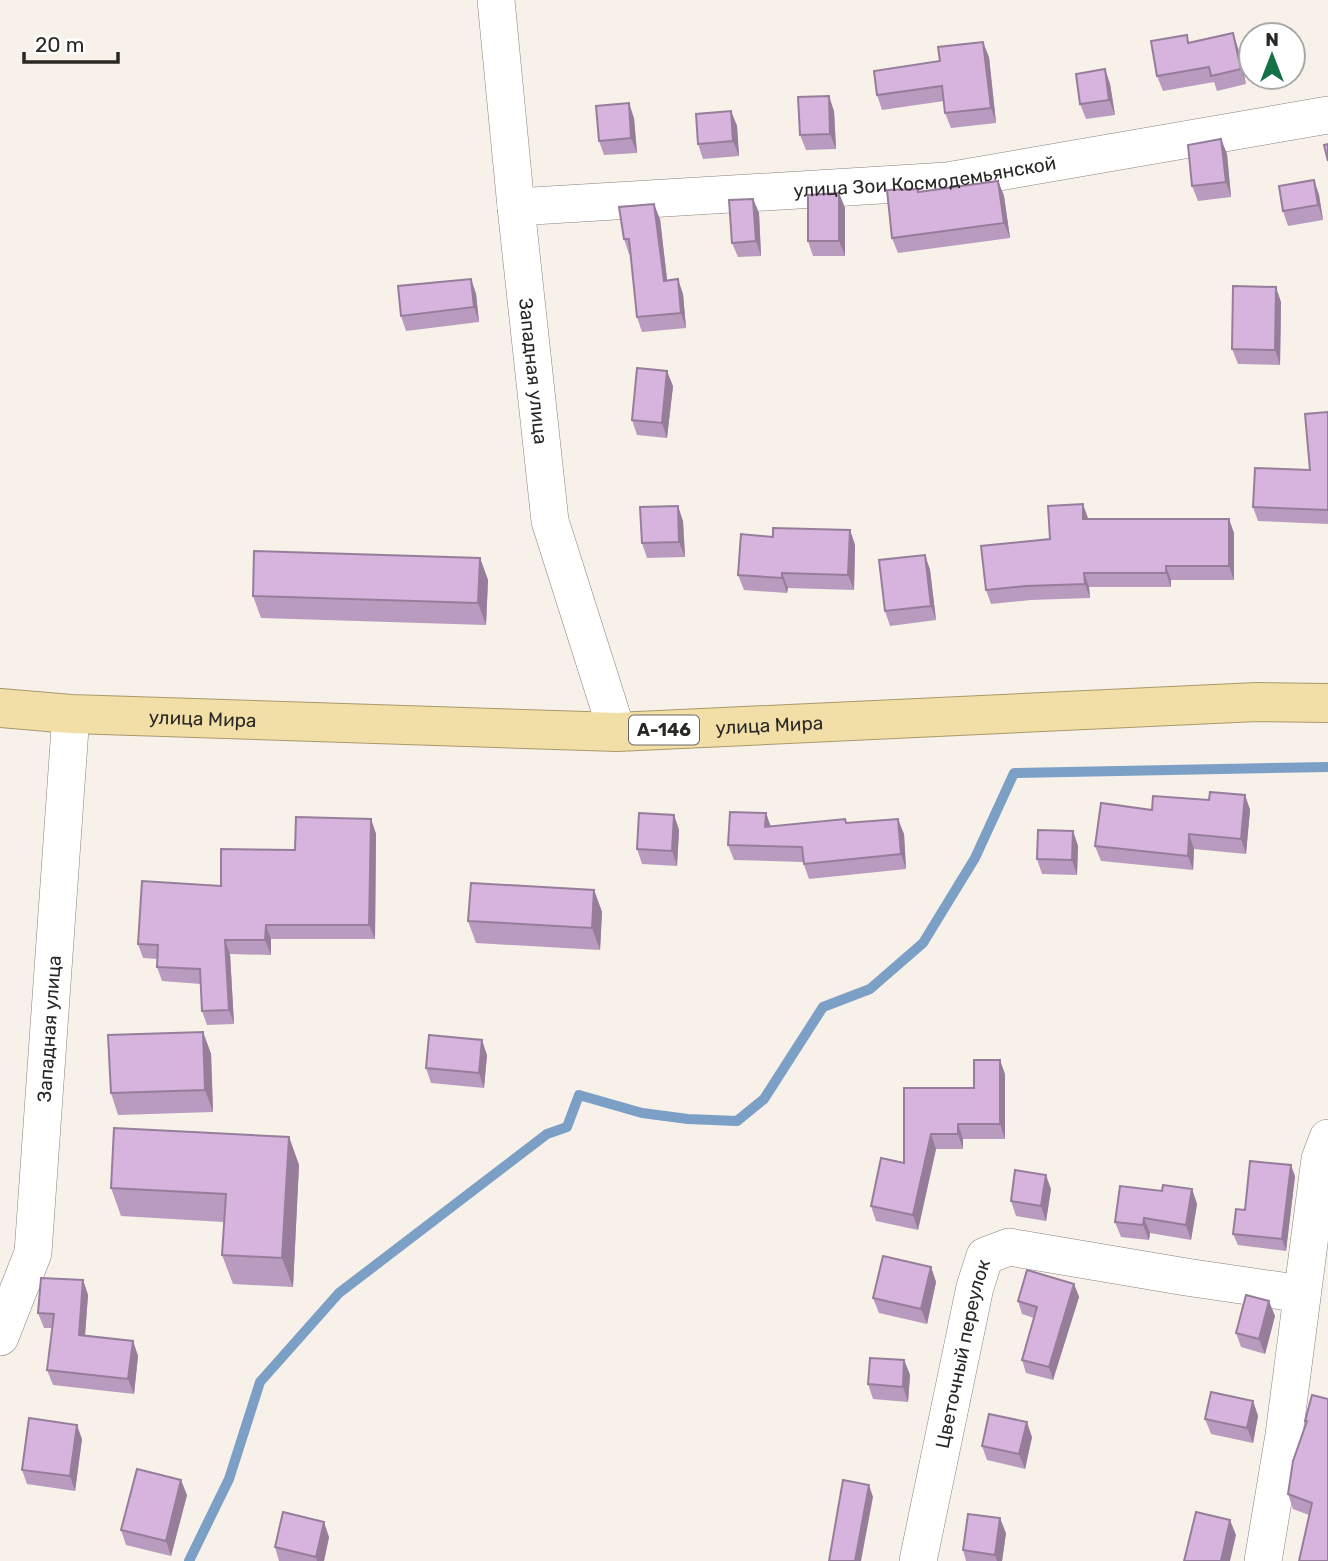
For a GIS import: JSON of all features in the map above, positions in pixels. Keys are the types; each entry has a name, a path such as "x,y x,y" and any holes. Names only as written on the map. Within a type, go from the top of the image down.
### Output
{"highway":[{"name":"улица Мира","path":"0,708 71,713 617,732 1244,702 1328,703"}],"street":[{"name":"Западная улица","path":"496,0 551,521 617,732"},
{"name":"улица Зои Космодемьянской","path":"516,207 947,181 1328,115"},
{"name":"Западная улица","path":"0,1337 33,1253 71,713"},
{"path":"1263,1561 1284,1435 1320,1159 1328,1138"},
{"name":"Цветочный переулок","path":"918,1561 975,1287 985,1256 1009,1247 1303,1294"}],"building":[{"path":"1233,33 1237,70 1211,76 1209,67 1157,76 1151,41 1187,35 1188,43"},
{"path":"983,42 991,108 945,113 942,86 877,95 874,71 940,61 938,47"},
{"path":"1105,69 1109,100 1080,104 1076,74"},
{"path":"829,96 830,134 800,135 798,97"},
{"path":"629,103 631,138 599,141 596,106"},
{"path":"731,111 733,141 698,144 696,114"},
{"path":"1221,139 1226,182 1192,186 1188,145"},
{"path":"1328,144 1328,161 1324,145"},
{"path":"1314,180 1318,205 1283,211 1279,186"},
{"path":"998,181 1004,223 892,238 887,190 918,189 918,192"},
{"path":"839,193 839,241 808,241 808,195"},
{"path":"753,199 756,241 732,243 729,200"},
{"path":"654,204 664,281 678,279 681,313 637,317 629,239 624,239 619,207"},
{"path":"471,279 474,307 401,316 398,286"},
{"path":"1233,286 1276,287 1275,350 1232,349"},
{"path":"637,368 667,371 662,423 632,420"},
{"path":"1328,412 1328,510 1253,507 1255,468 1310,470 1305,414"},
{"path":"1083,504 1083,519 1229,519 1229,566 1166,566 1166,573 1084,573 1085,584 986,590 981,546 1050,539 1048,506"},
{"path":"678,506 679,542 642,543 640,507"},
{"path":"773,528 850,530 848,575 782,573 782,578 738,575 741,534 773,537"},
{"path":"254,551 480,558 478,603 253,596"},
{"path":"925,555 931,606 885,611 879,560"},
{"path":"1210,792 1245,795 1241,839 1189,834 1188,856 1095,846 1101,803 1152,810 1153,796 1209,800"},
{"path":"730,812 766,813 765,827 845,819 846,823 898,819 901,854 804,864 802,847 728,845"},
{"path":"639,813 674,815 672,851 637,849"},
{"path":"296,817 371,819 369,925 266,925 265,940 225,940 229,1010 202,1011 200,969 157,967 158,945 138,944 142,881 221,886 221,849 295,850"},
{"path":"1038,830 1073,831 1072,860 1037,859"},
{"path":"471,883 594,890 592,928 468,921"},
{"path":"203,1032 205,1090 111,1093 108,1035"},
{"path":"429,1035 482,1040 479,1073 426,1068"},
{"path":"974,1060 1000,1060 1000,1124 958,1124 958,1134 931,1134 913,1215 871,1206 881,1158 904,1163 904,1088 974,1088"},
{"path":"114,1128 289,1137 282,1258 222,1255 226,1194 111,1188"},
{"path":"1250,1161 1291,1165 1282,1239 1233,1234 1236,1209 1245,1210"},
{"path":"1015,1170 1046,1175 1041,1206 1011,1201"},
{"path":"1163,1185 1192,1189 1186,1225 1144,1218 1143,1225 1115,1222 1120,1186 1162,1191"},
{"path":"883,1256 931,1267 921,1309 873,1298"},
{"path":"1027,1270 1074,1284 1049,1367 1022,1360 1037,1307 1018,1301"},
{"path":"41,1278 83,1280 79,1335 133,1341 128,1379 47,1370 54,1314 38,1313"},
{"path":"1246,1295 1269,1301 1259,1339 1236,1333"},
{"path":"870,1358 904,1360 903,1387 868,1384"},
{"path":"1211,1392 1253,1401 1247,1428 1205,1419"},
{"path":"1312,1395 1328,1399 1328,1561 1299,1561 1312,1503 1288,1494 1293,1461 1307,1421"},
{"path":"989,1414 1027,1422 1019,1454 982,1446"},
{"path":"29,1418 77,1425 70,1476 22,1470"},
{"path":"137,1469 181,1480 166,1541 121,1530"},
{"path":"843,1480 869,1485 855,1561 829,1561"},
{"path":"283,1512 324,1522 316,1557 275,1547"},
{"path":"1196,1512 1230,1520 1221,1561 1184,1561"},
{"path":"968,1514 1000,1518 995,1555 963,1550"}],"waterway":[{"path":"189,1561 229,1479 260,1382 339,1293 547,1134 567,1127 579,1095 642,1113 688,1119 737,1121 764,1099 823,1007 870,989 923,943 975,858 1014,773 1328,767"}]}
